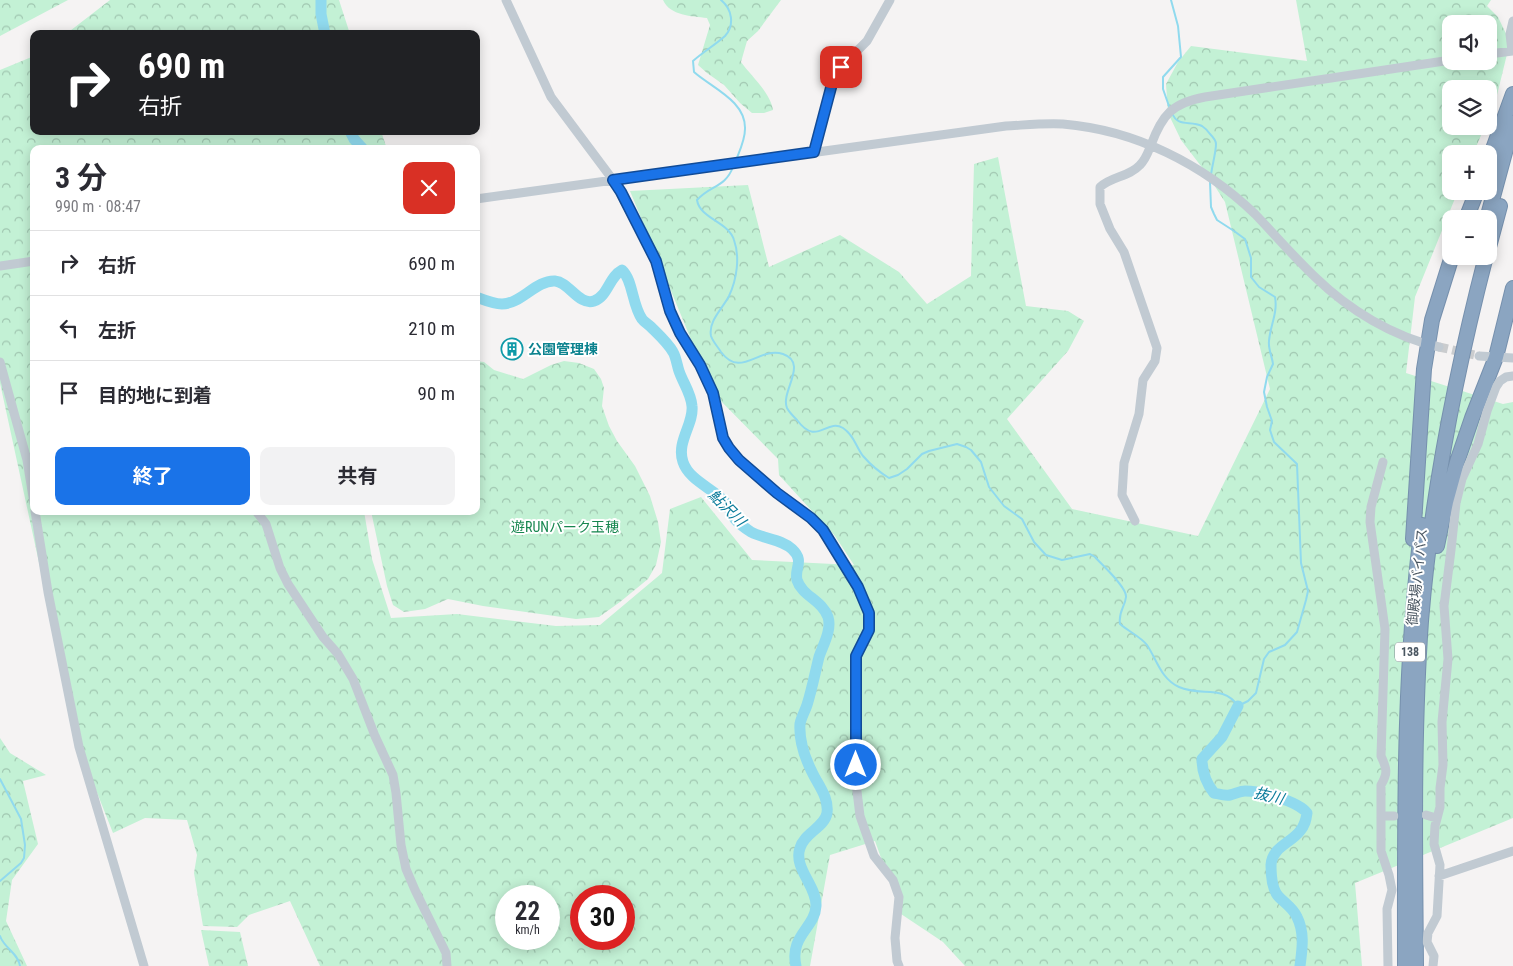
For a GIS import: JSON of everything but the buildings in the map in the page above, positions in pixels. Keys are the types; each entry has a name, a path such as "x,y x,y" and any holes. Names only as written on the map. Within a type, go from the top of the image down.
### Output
{"highway":[{"path":"1494,145 1513,94"},
{"path":"1489,210 1513,123"},
{"path":"1497,217 1513,157"},
{"path":"1410,647 1414,520 1421,406 1433,346 1432,320 1449,265"},
{"name":"138","path":"1460,342 1474,265"},
{"name":"138","path":"1460,342 1483,265"},
{"path":"1419,671 1431,574 1446,502 1472,418 1496,357 1513,288"},
{"name":"御殿場バイパス","path":"1405,966 1405,776 1410,647 1416,569 1440,419 1460,342"},
{"name":"御殿場バイパス","path":"1416,966 1415,775 1421,622 1433,511 1460,342"}],"street":[{"path":"506,0 551,97 621,192 656,261 670,311 713,393 723,438 739,460 777,493 811,518 823,530 858,587 869,613 869,630 856,656 856,783 860,816 874,856 893,880 899,897 895,938 899,966"},
{"path":"814,152 833,80 841,67 867,41 890,0"},
{"path":"1497,53 1513,51 1510,34 1513,21"},
{"path":"1134,521 1122,495 1124,463 1139,414 1143,380 1155,361 1157,348 1124,252 1110,229 1100,204 1100,187 1105,182 1134,171 1141,165 1146,158 1157,128 1168,113 1176,106 1193,99 1442,61"},
{"path":"480,198 967,131 1035,124 1062,124 1087,127 1116,133 1151,145 1192,166 1234,195 1316,278 1348,305 1381,325 1433,346"},
{"path":"0,266 30,262"},
{"path":"1479,356 1513,358"},
{"path":"0,362 27,460 30,478"},
{"path":"1433,966 1434,956 1427,942 1428,933 1436,916 1440,865 1434,844 1436,818 1440,807 1443,765 1442,722 1448,659 1444,606 1456,503 1462,479 1478,444 1496,387 1506,377 1513,376"},
{"path":"1383,462 1371,508 1370,522 1385,629 1381,756 1386,767 1386,776 1381,785 1381,851 1392,890 1387,909 1388,966"},
{"path":"36,515 48,592 79,747 144,966"},
{"path":"259,515 266,524 280,568 288,584 323,637 338,654 361,696 375,736 393,775 401,845 406,870 446,954 447,966"},
{"path":"1381,816 1394,816"},
{"path":"1426,816 1436,818"},
{"path":"1439,876 1513,851"}],"green space":[{"path":"0,0 68,0 0,36"},
{"path":"110,0 339,0 349,30 71,30"},
{"path":"663,0 781,0 758,31 747,41 741,62 768,97 773,110 764,113 752,113 724,85 698,65 710,25 707,18 688,16 676,12 666,5"},
{"path":"1296,0 1491,0 1487,6 1496,15 1442,15 1442,70 1497,70 1497,16 1510,42 1497,95 1497,80 1442,80 1442,135 1481,135 1477,145 1442,145 1442,200 1454,200 1450,210 1442,210 1442,230 1415,297 1406,373 1503,404 1513,402 1513,818 1355,883 1362,966 965,966 943,942 901,914 875,841 830,855 810,966 320,966 290,901 249,915 237,927 203,926 194,873 197,855 187,820 145,818 113,833 79,747 0,383 0,70 30,58 30,135 382,135 386,145 30,145 30,515 365,515 372,559 391,618 457,614 556,626 600,625 662,573 670,509 701,497 752,560 854,565 835,536 779,475 778,459 713,393 630,191 748,185 769,267 840,235 899,272 927,304 971,276 974,164 998,157 1026,306 1068,311 1084,321 1068,351 1007,419 1072,509 1198,536 1270,389 1225,202 1207,174 1181,140 1168,113 1166,84 1178,62 1191,46 1307,61"},
{"name":"遊RUNパーク玉穂","path":"564,361 579,363 594,369 601,379 604,388 602,406 609,426 635,466 650,496 658,522 661,542 656,565 648,579 599,617 576,619 483,606 448,599 425,609 404,612 393,605 372,515 480,515 480,362 484,362 494,370 523,379 551,365"},
{"path":"0,738 10,753 46,775 23,781 38,844 12,880 6,921 27,966 0,966"},
{"path":"201,930 240,932 248,966 209,966"}],"waterway":[{"name":"鮎沢川","path":"321,0 324,30"},
{"path":"721,0 730,12 730,27 725,36 693,61 694,72 727,96 740,111 744,119 745,133 736,160"},
{"path":"1170,109 1163,89 1163,77 1181,57 1178,26 1171,0"},
{"path":"1172,113 1178,121 1202,126 1214,139 1216,147 1211,175"},
{"name":"鮎沢川","path":"352,135 359,145"},
{"path":"733,167 722,183 707,191 697,200 703,212 727,229 736,247 737,268 734,282 729,296 714,320 711,330 712,338 728,360 736,363 743,362 774,353 783,354 790,358 794,364 786,401 790,413 804,428 810,431 816,432 831,426 843,428 850,434 866,459 878,471 889,478 907,469 922,454 929,451 957,444 971,450 981,462 989,487 1004,506 1022,519 1034,542 1046,555 1062,560 1090,554 1114,576 1123,588 1126,597 1120,616 1120,624 1147,645 1160,669 1173,684 1187,690 1226,695 1238,706 1248,701 1256,693 1264,659 1269,652 1285,645 1297,632 1308,591 1301,563 1297,464 1274,442 1270,430 1272,421 1264,392 1267,377 1273,364 1269,344 1275,314 1275,297 1259,287 1251,277 1251,258 1245,239 1217,220 1211,207 1210,182"},
{"name":"鮎沢川","path":"480,299 502,304 509,303 541,284 555,281 565,285 584,300 594,301 599,299 614,277 622,270 626,274 636,307 642,319 663,339 673,352 690,397 692,413 683,440 681,455 686,468 695,479 724,501 735,519 742,526 751,532 783,543 796,553 799,561 797,580 803,590 821,606 828,617 828,632 800,724 800,736 805,755 825,796 827,813 819,826 806,838 800,848 800,863 813,891 816,906 815,914 796,947 796,966"},
{"name":"抜川","path":"1238,706 1222,737 1202,759 1204,773 1214,793 1228,795 1252,791 1278,797 1296,804 1307,813 1302,829 1278,849 1271,865 1273,886 1279,897 1294,911 1300,923 1302,941 1300,966"},
{"path":"0,779 21,819 25,845 24,858 21,863 0,881"},
{"path":"0,936 17,958 20,966"}],"tunnel":[{"path":"1439,347 1479,356"}],"place":[{"name":"公園管理棟","path":"512,349"}],"route":[{"path":"841,67 833,80 814,152 613,180 656,261 670,311 713,393 723,438 739,460 777,493 811,518 823,530 858,587 869,613 869,630 856,656 856,765"}]}
